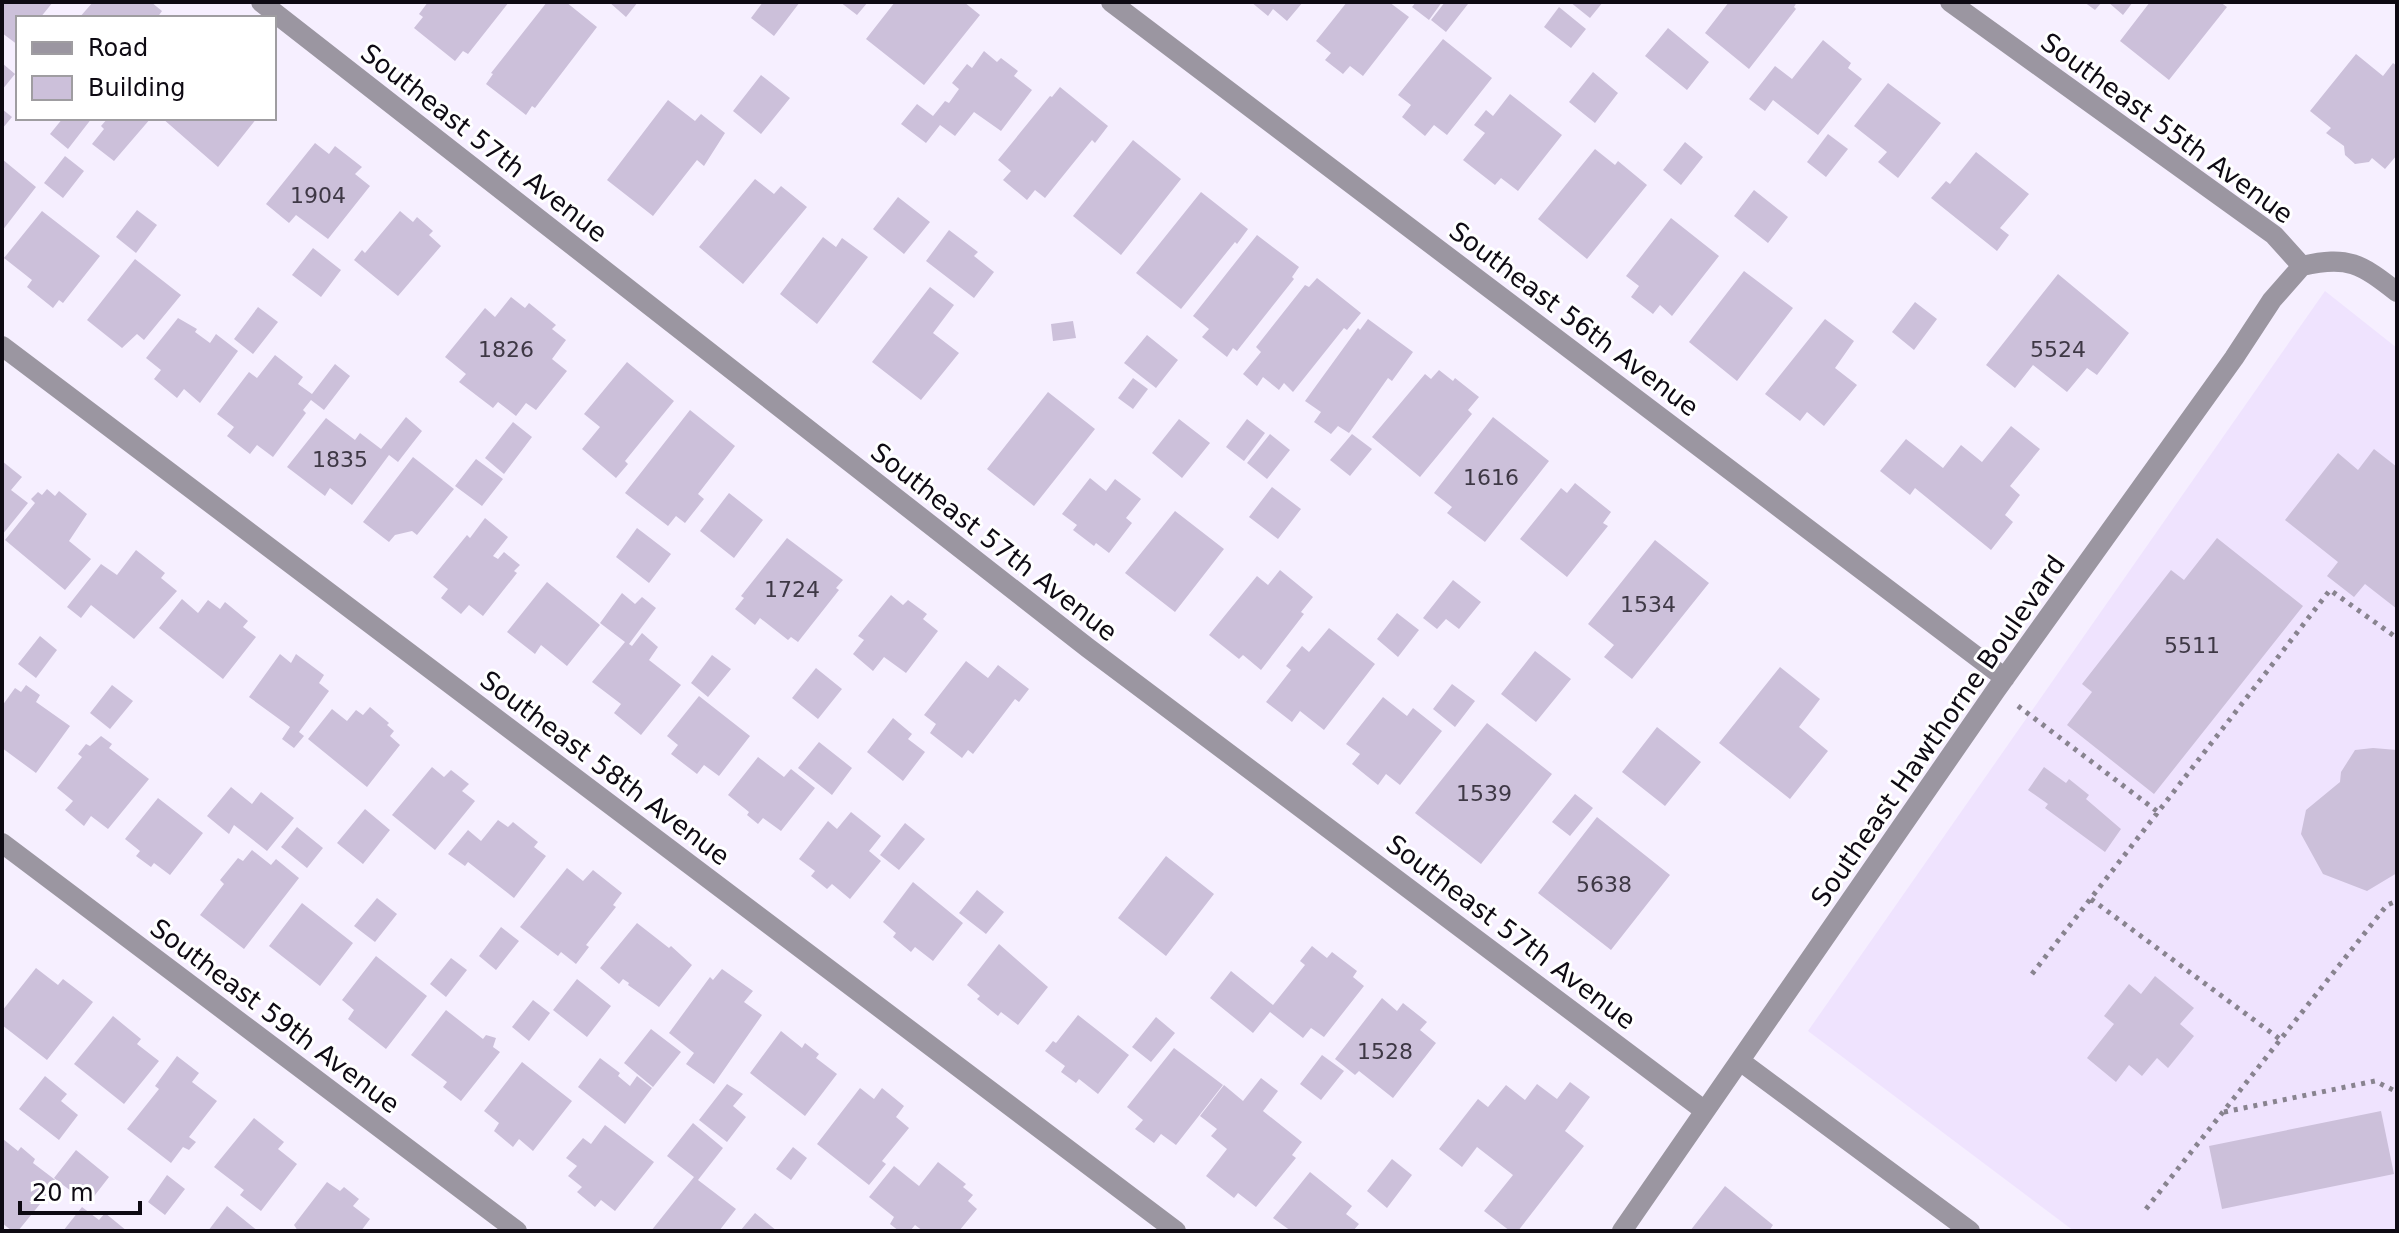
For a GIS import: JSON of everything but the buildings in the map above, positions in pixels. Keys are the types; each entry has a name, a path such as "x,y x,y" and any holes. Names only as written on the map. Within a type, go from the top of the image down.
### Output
{"street":[{"name":"Southeast 57th Avenue","path":"261,2 1088,648 1705,1111"},
{"name":"Southeast 56th Avenue","path":"1111,2 2005,678"},
{"name":"Southeast 55th Avenue","path":"1950,2 2274,235 2302,266"},
{"path":"2302,266 2327,260 2354,263 2397,292"},
{"name":"Southeast Hawthorne Boulevard","path":"1622,1231 2005,678 2234,358 2272,300 2302,266"},
{"name":"Southeast 58th Avenue","path":"2,346 1176,1231"},
{"name":"Southeast 59th Avenue","path":"2,843 517,1231"},
{"path":"1740,1061 1970,1231"}],"path":[{"path":"2032,974 2330,590 2397,638"},
{"path":"2046,726 2158,812"},
{"path":"2091,899 2281,1040"},
{"path":"2146,1209 2387,905 2397,901"},
{"path":"2223,1113 2375,1081 2397,1092"}],"shaded area":[{"path":"2325,291 2397,348 2397,1231 2074,1231 1808,1031"}]}
